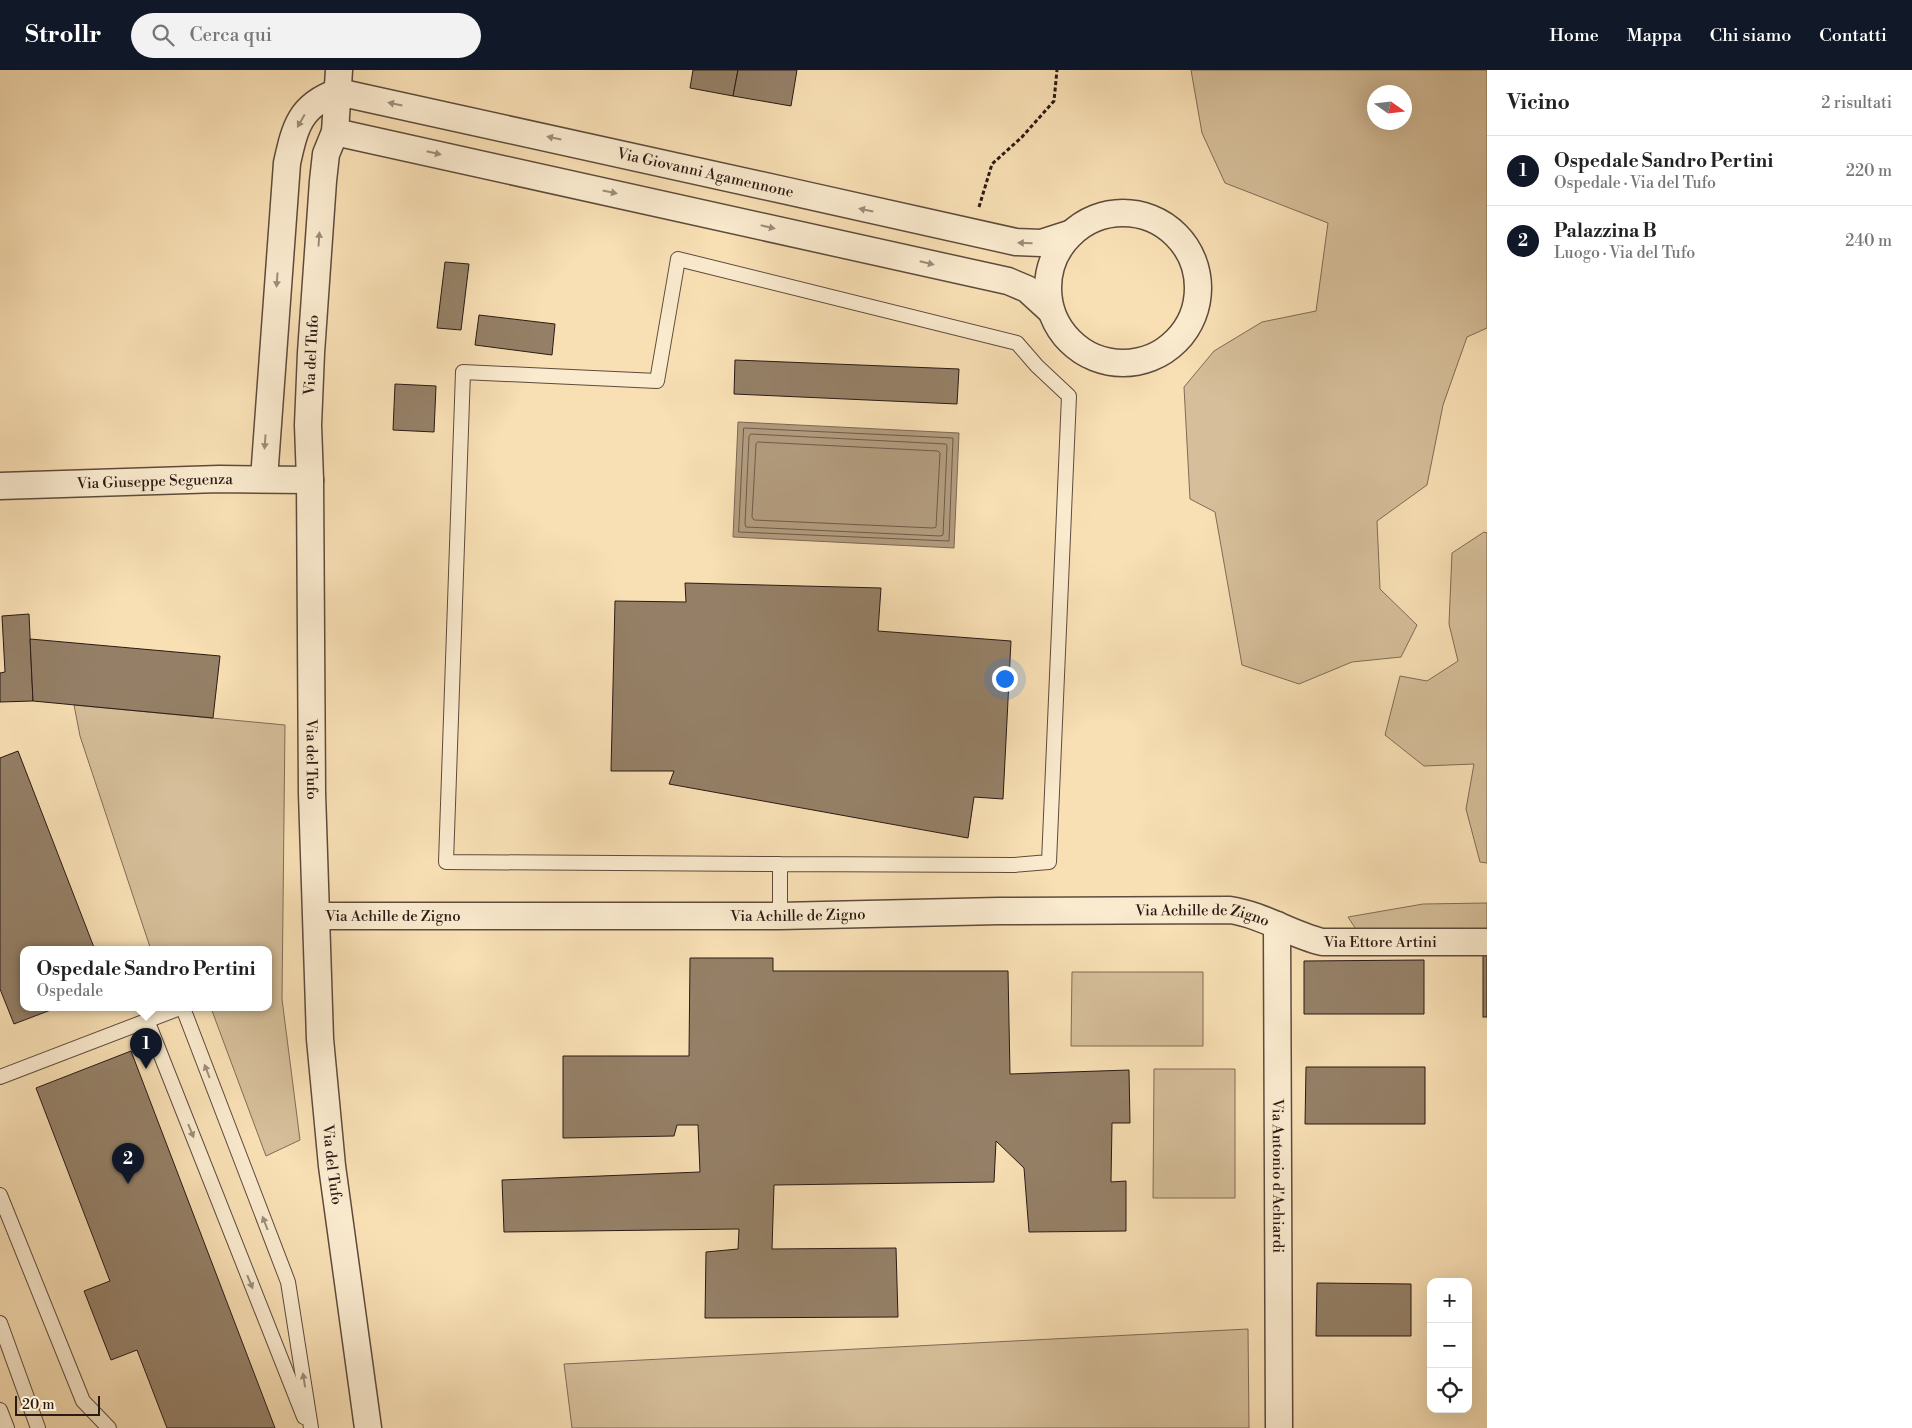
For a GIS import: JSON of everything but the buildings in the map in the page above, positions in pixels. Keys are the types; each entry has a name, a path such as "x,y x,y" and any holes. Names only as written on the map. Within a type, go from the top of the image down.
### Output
{"street":[{"name":"Via Giovanni Agamennone","path":"338,81 580,144 820,200 1016,242 1042,243 1072,233 1090,221 1106,215 1122,213 1141,216 1167,228 1179,240 1190,256 1196,275 1197,294 1193,313 1179,338 1171,346 1159,354 1144,360 1128,363 1109,362 1082,351 1069,340 1060,329 1051,311 1048,294 1049,277 1054,260 1062,245 1072,233"},
{"name":"Via del Tufo","path":"338,81 335,132 326,154 322,190 310,362 308,425 312,793 320,1039 325,1101 368,1428"},
{"path":"264,479 287,163 292,141 299,123 315,102 338,81"},
{"name":"Via Giovanni Agamennone","path":"335,132 1008,281 1027,289 1051,311"},
{"path":"571,183 580,144"},
{"path":"812,237 820,200"},
{"name":"Via Giuseppe Seguenza","path":"0,486 264,479 310,480"},
{"name":"Via Achille de Zigno","path":"317,916 780,916 999,911 1230,910 1251,914 1277,925"},
{"name":"Via Ettore Artini","path":"1277,925 1322,942 1487,942"},
{"name":"Via Antonio d'Achiardi","path":"1277,925 1279,1428"}],"lane":[{"path":"678,259 1017,343 1037,366 1069,396 1049,862 1014,865 780,864 446,862 463,372 657,381 678,259"},
{"path":"780,864 780,916"},
{"path":"0,1077 173,1011"},
{"path":"183,1011 288,1282 310,1428"},
{"path":"147,1020 310,1428"},
{"path":"0,1195 84,1402 108,1428"},
{"path":"0,1322 38,1428"},
{"path":"0,1410 7,1428"}],"path":[{"path":"974,233 992,164 1022,137 1054,100 1057,70"}],"shaded area":[{"path":"1191,70 1487,70 1487,328 1467,337 1443,405 1427,485 1377,521 1380,589 1417,625 1401,657 1352,662 1299,684 1242,665 1215,512 1190,499 1184,387 1214,351 1262,322 1316,311 1328,223 1225,183 1202,133"},
{"path":"1484,532 1487,533 1487,863 1480,862 1466,809 1474,764 1424,766 1385,735 1400,676 1427,681 1458,661 1449,624 1452,553"},
{"path":"74,705 285,725 282,999 300,1140 266,1156 212,1011 272,1011 272,946 150,946 80,736"},
{"path":"1487,903 1487,933 1359,934 1348,917 1423,904"},
{"path":"1072,972 1203,972 1203,1046 1071,1046"},
{"path":"1154,1069 1235,1069 1235,1198 1153,1198"},
{"path":"1248,1329 1249,1428 572,1428 564,1364"}],"water":[{"path":"738,422 959,433 954,548 733,537"}],"place":[{"name":"Ospedale Sandro Pertini","path":"146,1069"},
{"name":"Palazzina B","path":"128,1184"}]}
